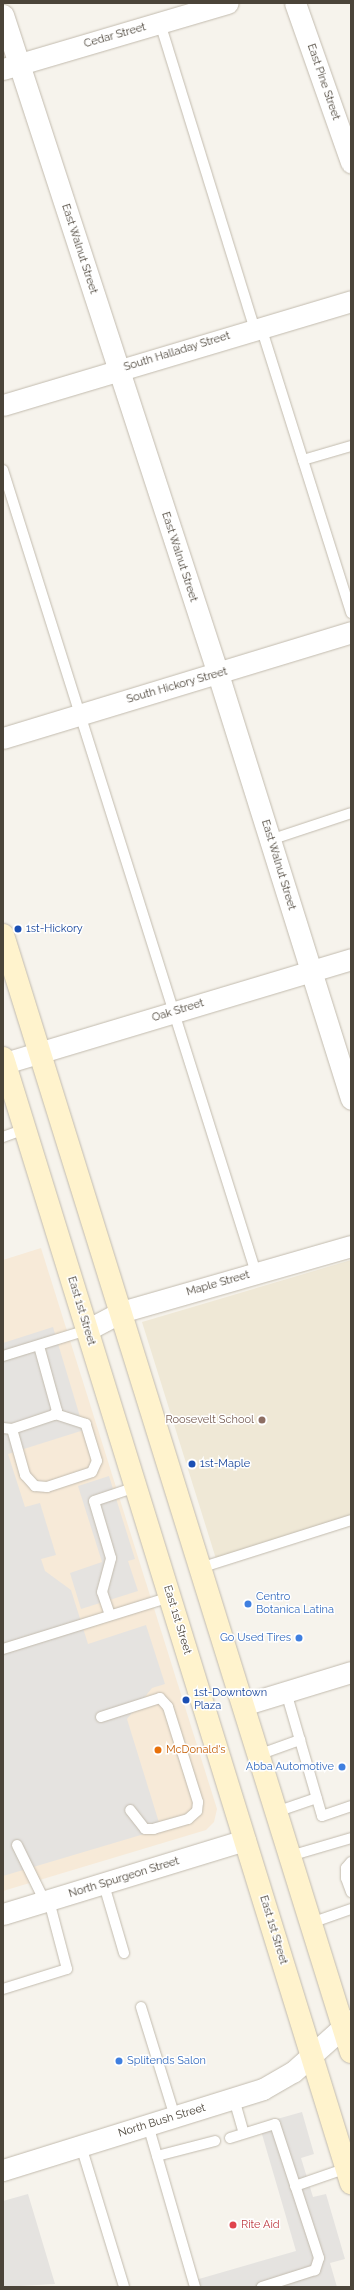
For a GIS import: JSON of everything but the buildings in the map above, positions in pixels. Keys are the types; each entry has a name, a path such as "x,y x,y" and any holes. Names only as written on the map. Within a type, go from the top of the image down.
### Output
{"main road":[{"path":"3,935 310,1923 347,2024 351,2052"},
{"name":"East 1st Street","path":"4,1061 349,2176"}],"street":[{"name":"Cedar Street","path":"11,67 227,3"},
{"name":"East Pine Street","path":"295,3 351,162"},
{"name":"East Walnut Street","path":"3,15 11,67 118,370 218,674 351,1099"},
{"name":"South Halladay Street","path":"3,405 351,301"},
{"name":"South Hickory Street","path":"3,738 218,674 351,632"},
{"name":"Oak Street","path":"4,1061 40,1052 351,959"},
{"name":"Maple Street","path":"87,1330 121,1312 351,1246"},
{"path":"243,1705 351,1672"},
{"name":"North Spurgeon Street","path":"3,1914 104,1885 246,1840"},
{"name":"North Bush Street","path":"3,2170 234,2099 269,2086 293,2072 347,2024"}],"lane":[{"path":"160,23 258,328 303,460 351,613"},
{"path":"303,460 351,446"},
{"path":"3,470 80,714 171,1013 256,1273"},
{"path":"270,840 351,813"},
{"path":"3,1137 25,1129"},
{"path":"3,1356 87,1330"},
{"path":"39,1346 57,1405 55,1414"},
{"path":"55,1414 86,1424 97,1461 92,1472 47,1487 35,1486 25,1475 7,1428 55,1414"},
{"path":"110,1615 102,1592 111,1558 94,1501 136,1487"},
{"path":"200,1568 351,1520"},
{"path":"3,1650 170,1597"},
{"path":"286,1692 322,1816 351,1806"},
{"path":"101,1716 160,1698 168,1707 198,1802 197,1811 188,1819 154,1830 145,1829 130,1810"},
{"path":"258,1755 300,1740"},
{"path":"276,1812 317,1798"},
{"path":"290,1856 351,1838"},
{"path":"3,1989 66,1969 68,1965 47,1901 17,1845"},
{"path":"351,1862 346,1868 351,1892"},
{"path":"104,1885 124,1954"},
{"path":"310,1923 351,1909"},
{"path":"141,2007 175,2117"},
{"path":"234,2099 244,2133"},
{"path":"230,2138 275,2124 319,2258 315,2270 262,2287"},
{"path":"148,2125 195,2287"},
{"path":"157,2156 216,2141"},
{"path":"80,2146 124,2287"},
{"path":"295,2186 349,2176"}],"shaded area":[{"path":"41,1248 217,1809 214,1822 206,1830 3,1891 3,1260"},
{"name":"Roosevelt School","path":"351,1260 351,1519 217,1562 142,1322"},
{"path":"53,1327 84,1430 8,1454 25,1507 40,1503 56,1555 41,1559 45,1571 71,1590 88,1644 146,1625 165,1684 152,1688 127,1719 161,1829 3,1876 3,1343"},
{"path":"109,1476 135,1559 128,1561 138,1591 81,1609 70,1573 102,1562 78,1486"},
{"path":"302,2112 314,2154 301,2158 313,2197 326,2194 345,2259 330,2263 337,2287 194,2287 192,2281 296,2251 259,2124"},
{"path":"28,2194 55,2284 3,2287 3,2201"}],"place":[{"name":"1st-Hickory","path":"18,929"},
{"name":"Roosevelt School","path":"262,1420"},
{"name":"1st-Maple","path":"192,1464"},
{"name":"Centro Botanica Latina","path":"248,1604"},
{"name":"Go Used Tires","path":"299,1638"},
{"name":"1st-Downtown Plaza","path":"186,1700"},
{"name":"McDonald's","path":"158,1750"},
{"name":"Abba Automotive","path":"342,1767"},
{"name":"Splitends Salon","path":"119,2061"},
{"name":"Rite Aid","path":"233,2225"}]}
